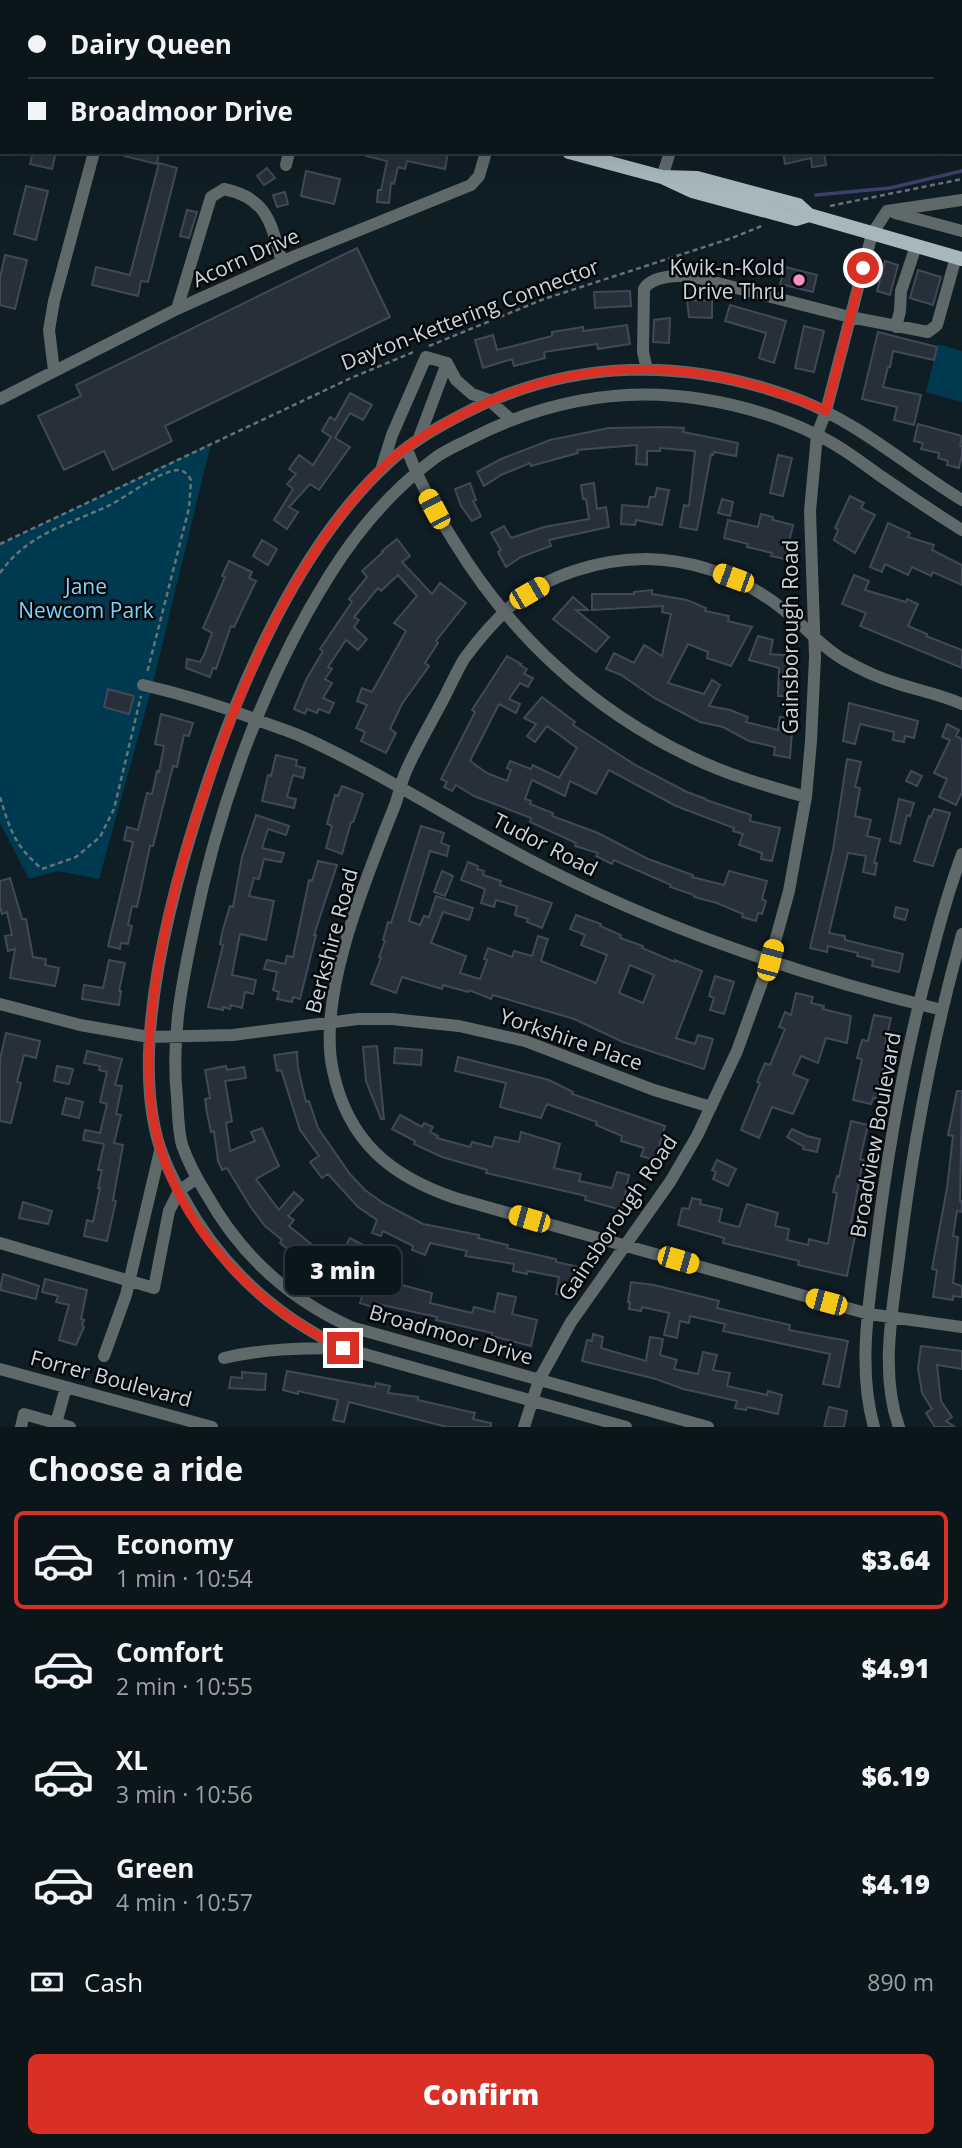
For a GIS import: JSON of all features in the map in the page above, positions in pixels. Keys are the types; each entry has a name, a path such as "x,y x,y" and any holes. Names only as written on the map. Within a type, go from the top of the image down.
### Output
{"main road":[{"path":"576,154 662,177 692,191 796,219 808,215 959,258"}],"street":[{"path":"54,370 49,330 54,300 93,154"},
{"name":"Acorn Drive","path":"0,399 177,309 282,262 458,192 477,179 485,154"},
{"path":"662,177 669,154"},
{"path":"177,309 211,197 224,189 242,192 259,203 271,225 282,262"},
{"path":"887,211 962,200"},
{"path":"887,211 962,230"},
{"name":"Gainsborough Road","path":"524,1427 539,1380 571,1322 670,1182 711,1107 742,1039 770,960 789,891 806,797 815,657 810,511 817,435 826,411 872,234 887,211"},
{"path":"896,327 901,311 901,291 916,246"},
{"path":"647,369 643,342 644,289 651,281 682,275 694,276 850,317 922,332 933,330 959,258"},
{"path":"382,468 424,353 447,363 456,380 472,394 489,400 510,419"},
{"path":"418,440 447,363"},
{"path":"382,468 428,432 489,400 559,379 604,371 678,370 731,378 760,386 826,411 865,434 962,500"},
{"name":"Broadmoor Drive","path":"708,1427 351,1327 314,1307 275,1280 239,1244 212,1205 181,1142 174,1072 174,1038 200,895 221,822 257,720 283,662 331,573 387,500 415,474 440,454 510,419 586,399 632,394 676,395 726,403 753,410 817,435 962,530"},
{"path":"407,449 415,474 465,561 503,614 550,662 634,726 691,757 734,776 806,797"},
{"name":"Broadmoor Drive","path":"382,468 329,531 292,588 233,711 193,826 160,961 149,1037 154,1125 161,1150 179,1191 210,1242 261,1297 301,1325 343,1348 533,1401 601,1424 626,1427"},
{"name":"Berkshire Road","path":"962,704 866,671 841,658 813,637 785,610 733,578 691,564 649,559 608,563 565,575 529,593 503,614 463,661 410,764 367,878 350,932 334,996 329,1049 338,1090 356,1129 384,1161 411,1181 428,1189 869,1314 962,1327"},
{"name":"Tudor Road","path":"143,685 201,699 302,736 589,890 677,926 770,960 942,1010"},
{"name":"Broadview Boulevard","path":"874,1427 866,1388 869,1314 882,1192 918,1004 962,854"},
{"name":"Broadview Boulevard","path":"900,1427 890,1386 893,1316 906,1196 942,1010 962,934"},
{"name":"Yorkshire Place","path":"0,1004 80,1025 149,1037 233,1035 330,1021 392,1019 491,1032 525,1041 654,1090 711,1107"},
{"path":"104,1356 130,1279 161,1150"},
{"path":"0,1242 154,1288 169,1210 179,1191 197,1178"},
{"path":"301,1325 314,1307"},
{"path":"224,1358 284,1349 343,1348"},
{"name":"Forrer Boulevard","path":"0,1369 212,1427"},
{"path":"55,1425 66,1387"},
{"path":"21,1427 24,1414 55,1425 70,1427"}],"path":[{"path":"826,207 962,179"},
{"name":"Dayton-Kettering Connector","path":"0,544 351,378 424,353 544,299 732,238 767,224"},
{"path":"0,573 12,556 52,528 111,504 148,482 177,470 185,472 191,480 189,508 114,809 100,837 76,857 42,869 23,853 7,821 0,797"}],"green space":[{"path":"938,344 962,351 962,402 926,392"},
{"name":"Jane Newcom Park","path":"211,443 152,687 99,879 57,871 29,879 0,823 0,544"}],"building":[{"path":"32,154 56,154 52,169 30,164"},
{"path":"124,154 159,154 157,164"},
{"path":"448,154 445,169 407,161 405,169 398,167 394,184 391,183 389,203 377,202 387,161 366,156"},
{"path":"783,154 824,154 826,165 812,167 811,158 785,164"},
{"path":"159,163 177,168 148,282 141,281 138,296 92,285 96,267 130,275"},
{"path":"267,168 275,178 264,185 257,176"},
{"path":"306,171 340,179 334,204 301,196"},
{"path":"26,186 48,191 36,240 14,234"},
{"path":"285,192 288,204 277,207 273,195"},
{"path":"187,210 197,212 189,238 180,236"},
{"path":"357,248 390,317 165,426 172,441 113,470 104,451 64,470 38,416 81,396 76,385"},
{"path":"5,255 27,260 15,309 0,305 0,278"},
{"path":"885,261 898,265 890,295 877,291"},
{"name":"Kwik-n-Kold Drive Thru","path":"785,267 817,275 813,292 780,284"},
{"path":"918,270 941,277 933,305 910,298"},
{"path":"630,291 631,306 595,308 594,292"},
{"path":"687,300 712,301 712,318 689,317"},
{"path":"730,305 786,321 774,363 759,358 766,333 725,321"},
{"path":"670,318 669,343 653,342 654,320"},
{"path":"627,325 630,344 598,349 597,344 544,352 545,358 514,366 512,359 483,368 475,340 493,335 497,350 552,336 552,332"},
{"path":"804,326 824,331 814,372 795,368"},
{"path":"878,332 937,347 934,360 893,351 888,367 883,387 921,395 914,425 894,420 897,407 862,399"},
{"path":"350,393 372,405 363,420 350,413 335,438 350,447 319,490 310,484 289,507 298,512 287,529 274,520 293,489 287,484 296,474 289,469 299,455 313,465 331,437 322,431 330,417 335,420"},
{"path":"918,424 962,436 959,468 947,465 948,461 938,458 939,453 921,449 923,443 914,441"},
{"path":"609,428 684,428 683,432 738,443 736,456 714,452 711,454 697,530 680,527 684,505 689,506 695,451 660,448 660,451 647,451 647,465 636,464 637,445 577,450 578,453 531,466 530,463 501,475 484,486 477,472 501,459 550,440"},
{"path":"778,455 792,458 783,496 770,493"},
{"path":"470,483 476,500 473,501 481,516 472,521 461,506 455,489"},
{"path":"594,483 597,509 606,507 609,527 549,540 551,546 521,557 506,567 498,552 501,550 491,533 504,526 511,538 544,527 589,519 581,485"},
{"path":"657,488 669,490 662,525 636,520 635,525 621,524 622,505 648,507 650,497 655,497"},
{"path":"850,496 864,503 861,508 875,515 855,553 834,540 838,530 835,528"},
{"path":"722,499 733,502 730,516 718,513"},
{"path":"761,514 793,525 785,559 747,547 748,544 724,538 728,520 758,527"},
{"path":"888,523 910,533 908,537 934,545 932,550 962,565 962,585 933,572 931,576 912,567 908,575 885,564 882,572 870,567"},
{"path":"397,539 410,556 402,562 432,594 440,583 466,603 436,641 438,643 425,663 429,666 402,704 390,729 396,733 386,753 361,741 365,732 356,728 367,705 357,701 362,688 372,692 406,631 394,623 417,596 398,575 381,591 378,588 354,617 359,620 354,627 367,639 358,650 346,640 328,667 332,669 325,679 332,683 323,698 334,703 329,713 319,709 317,713 307,709 305,714 294,709 306,680 323,651 320,649 352,602 349,599 367,577 362,571"},
{"path":"262,540 277,549 268,565 253,556"},
{"path":"229,561 252,572 249,578 256,581 234,627 231,626 216,669 213,668 210,677 186,668 187,659 200,662 204,655 212,633 203,628"},
{"path":"854,575 869,581 865,590 918,604 908,626 962,650 962,668 860,626 866,613 842,604"},
{"path":"652,590 652,594 687,600 706,608 705,611 729,616 728,621 752,627 731,666 707,658 708,652 688,644 668,683 704,694 712,680 720,685 709,706 748,717 746,722 778,730 780,717 793,719 790,758 774,755 775,747 749,741 723,727 700,722 656,699 621,675 606,669 614,653 634,663 644,645 662,656 671,614 662,612 663,606 592,610 592,594 634,594"},
{"path":"573,597 588,610 576,610 609,637 596,652 553,619"},
{"path":"758,636 773,640 770,654 794,656 789,696 778,696 779,668 749,660"},
{"path":"507,656 527,669 524,674 533,678 528,687 520,683 509,699 520,704 516,713 499,704 470,761 487,773 507,781 511,770 507,768 510,761 531,769 533,765 559,778 577,748 547,726 535,742 527,736 536,724 524,718 542,697 575,722 573,725 637,766 687,792 751,815 750,821 780,828 772,861 761,859 762,853 739,845 743,834 733,831 734,828 676,806 609,770 596,794 570,781 565,796 532,780 525,799 531,801 530,804 553,813 552,816 598,833 648,859 693,875 692,877 724,885 729,871 767,881 762,899 766,901 762,914 758,913 756,921 742,917 743,914 717,903 670,887 671,885 614,860 612,864 596,856 598,853 575,846 576,843 530,822 531,818 474,796 456,785 452,791 444,787 447,782 441,779 475,712 472,710"},
{"path":"108,689 134,696 129,714 104,707"},
{"path":"849,703 918,721 914,738 905,736 904,742 893,740 894,732 860,724 855,744 843,741"},
{"path":"161,714 193,723 189,736 184,735 177,767 173,766 153,846 150,846 137,907 132,906 128,944 121,943 120,949 108,946 133,842 124,840 127,827 138,830 147,793 152,794 157,771 159,772 164,746 155,744"},
{"path":"947,724 959,730 956,736 962,739 962,792 956,805 939,797 947,779 934,773 950,740 942,737"},
{"path":"276,755 297,760 296,766 305,768 303,778 293,775 287,797 296,799 294,808 262,801"},
{"path":"847,759 861,762 855,787 860,788 855,816 871,820 867,836 880,839 874,863 877,863 875,875 863,872 866,856 848,853 829,933 845,936 845,940 903,954 899,972 872,966 873,960 857,956 858,953 828,946 827,952 810,948 833,850"},
{"path":"911,771 922,776 917,786 906,781"},
{"path":"342,786 363,794 342,854 326,848 332,826 327,824 335,795 338,796"},
{"path":"899,799 914,803 910,816 907,815 900,844 890,841"},
{"path":"934,809 950,813 933,866 914,861 929,816 931,817"},
{"path":"256,815 289,826 286,835 268,829 262,848 284,853 281,862 264,859 259,879 254,878 249,896 274,901 266,940 240,934 232,975 256,980 253,994 245,992 242,1008 231,1005 230,1009 223,1007 223,1010 208,1007 223,945 220,944 222,933 230,906 233,907 242,857"},
{"path":"421,826 444,833 441,843 449,846 447,856 430,851 409,921 420,925 424,916 429,917 436,896 473,908 469,920 443,912 431,943 466,956 460,973 480,979 488,948 512,957 514,951 532,956 538,936 548,939 541,961 596,983 607,955 581,945 585,935 570,929 576,915 601,924 600,926 621,935 620,938 702,971 676,1038 695,1044 698,1035 713,1039 704,1069 623,1042 574,1019 493,995 491,999 469,990 468,992 443,985 442,989 402,977 396,993 371,984 381,958 379,957 388,922 391,923","holes":["630,965 654,975 643,1003 619,993"]},
{"path":"318,861 337,865 314,935 300,999 293,997 292,1002 277,999 279,992 273,990 277,972 264,969 267,960 285,964 287,956 293,957 309,880 312,881"},
{"path":"468,862 484,871 483,875 501,881 500,885 552,903 542,928 515,915 517,906 496,900 494,907 481,903 485,889 461,880"},
{"path":"442,871 453,876 445,896 434,892"},
{"path":"10,878 22,919 26,919 33,957 46,959 45,965 59,968 55,986 10,978 15,949 8,951 5,936 12,935 7,912 2,914 0,907 0,881"},
{"path":"896,907 908,910 905,920 894,917"},
{"path":"109,960 125,963 119,1005 82,999 84,985 103,988"},
{"path":"715,976 734,982 724,1014 710,1010 714,998 709,996"},
{"path":"796,993 813,997 811,1003 824,1006 823,1009 851,1016 847,1043 826,1038 818,1063 801,1056 793,1074 808,1080 793,1114 772,1107 759,1138 741,1130 765,1063 770,1065 785,1029 779,1027 785,1012 791,1015"},
{"path":"874,1015 891,1018 885,1045 888,1046 876,1099 873,1098 871,1104 853,1100 862,1059 857,1058 862,1040 868,1041"},
{"path":"6,1033 40,1041 36,1058 24,1055 17,1082 21,1083 11,1123 0,1121 0,1059"},
{"path":"377,1046 384,1119 381,1119 366,1081 363,1047"},
{"path":"395,1048 422,1050 421,1065 394,1063"},
{"path":"87,1051 122,1059 115,1085 122,1086 116,1114 121,1115 114,1143 123,1145 113,1200 116,1201 107,1241 84,1236 87,1220 93,1222 102,1170 98,1170 104,1144 83,1140 85,1130 100,1133 107,1104 100,1102 107,1072 99,1070 100,1066 84,1063"},
{"path":"297,1052 306,1102 309,1101 318,1128 350,1174 365,1190 383,1203 423,1224 479,1235 478,1238 508,1245 507,1248 579,1267 574,1286 569,1285 566,1296 556,1294 559,1277 513,1271 514,1264 465,1256 467,1251 430,1243 425,1255 412,1250 413,1246 383,1231 381,1236 372,1233 377,1220 358,1207 328,1174 322,1178 310,1162 319,1156 300,1130 281,1070 277,1071 274,1055"},
{"path":"458,1057 549,1080 573,1092 572,1094 665,1126 655,1160 641,1156 644,1148 621,1141 622,1136 596,1125 597,1122 547,1104 541,1118 500,1107 506,1083 455,1071"},
{"path":"57,1066 73,1069 69,1084 54,1081"},
{"path":"226,1066 227,1070 244,1067 246,1078 225,1081 232,1121 226,1123 230,1151 255,1141 251,1132 262,1128 279,1166 256,1179 279,1210 294,1192 303,1200 288,1216 294,1220 289,1226 315,1247 339,1258 350,1238 363,1245 351,1267 357,1270 354,1277 385,1287 387,1281 432,1293 430,1303 472,1313 474,1307 494,1312 498,1293 516,1297 512,1314 537,1320 531,1346 492,1336 492,1333 436,1320 437,1317 373,1303 372,1307 360,1303 362,1297 311,1270 312,1267 280,1243 282,1240 265,1226 227,1168 222,1170 218,1161 214,1131 211,1132 205,1099 210,1098 205,1070"},
{"path":"957,1091 962,1091 962,1212 957,1211 953,1236 958,1237 953,1283 962,1286 962,1297 953,1296 953,1300 933,1297 937,1270 932,1269 947,1188 953,1136 948,1135"},
{"path":"66,1098 83,1102 79,1118 62,1114"},
{"path":"400,1115 422,1127 424,1123 433,1127 430,1132 438,1136 437,1138 470,1147 472,1142 492,1147 495,1137 519,1142 521,1132 560,1144 554,1168 581,1174 579,1181 612,1188 617,1172 629,1175 622,1210 585,1200 586,1196 486,1173 487,1170 442,1157 414,1144 415,1141 392,1129"},
{"path":"851,1121 868,1125 849,1235 855,1236 847,1276 798,1265 799,1261 723,1243 724,1238 678,1225 682,1208 689,1209 692,1198 701,1200 700,1204 722,1209 719,1222 739,1227 747,1204 778,1213 775,1226 789,1229 787,1240 808,1245 809,1239 828,1244 837,1193 833,1192 837,1176 839,1177"},
{"path":"792,1129 820,1139 817,1152 803,1149 804,1147 787,1137"},
{"path":"717,1160 736,1169 728,1186 713,1179 716,1172 712,1170"},
{"path":"23,1202 52,1211 48,1224 19,1218"},
{"path":"3,1274 39,1286 36,1299 0,1290"},
{"path":"45,1279 87,1290 81,1319 84,1320 84,1327 76,1345 59,1340 69,1305 56,1302 58,1296 42,1292"},
{"path":"631,1282 719,1301 717,1308 790,1325 789,1330 848,1341 839,1387 823,1384 830,1354 723,1331 725,1324 690,1316 689,1323 680,1321 677,1338 664,1335 669,1313 642,1307 641,1311 629,1309"},
{"path":"593,1334 603,1337 601,1348 646,1361 650,1337 663,1339 660,1355 677,1360 674,1369 698,1374 703,1352 717,1355 713,1370 730,1373 727,1386 767,1395 768,1391 782,1395 778,1414 747,1407 746,1410 735,1408 737,1401 582,1361 587,1340 592,1341"},
{"path":"921,1346 962,1351 962,1369 937,1365 941,1401 952,1417 946,1421 955,1427 935,1427 926,1413 932,1409 922,1393 918,1368"},
{"path":"287,1371 375,1387 376,1383 390,1386 388,1393 418,1397 418,1400 475,1413 473,1419 491,1423 491,1427 447,1427 349,1402 344,1422 333,1420 338,1400 283,1390"},
{"path":"242,1372 266,1374 265,1390 229,1388 231,1377 242,1378"},
{"path":"829,1407 847,1411 844,1427 824,1427"}],"waterway":[{"path":"816,195 890,188 962,171"}],"place":[{"name":"Kwik-n-Kold Drive Thru","path":"799,280"}],"route":[{"path":"343,1348 320,1337 278,1310 222,1258 194,1217 171,1176 154,1125 149,1073 150,1027 160,961 193,826 233,711 260,652 292,588 310,559 368,483 382,468 428,432 489,400 526,387 582,374 631,369 678,370 731,378 760,386 826,411 863,268"}]}
